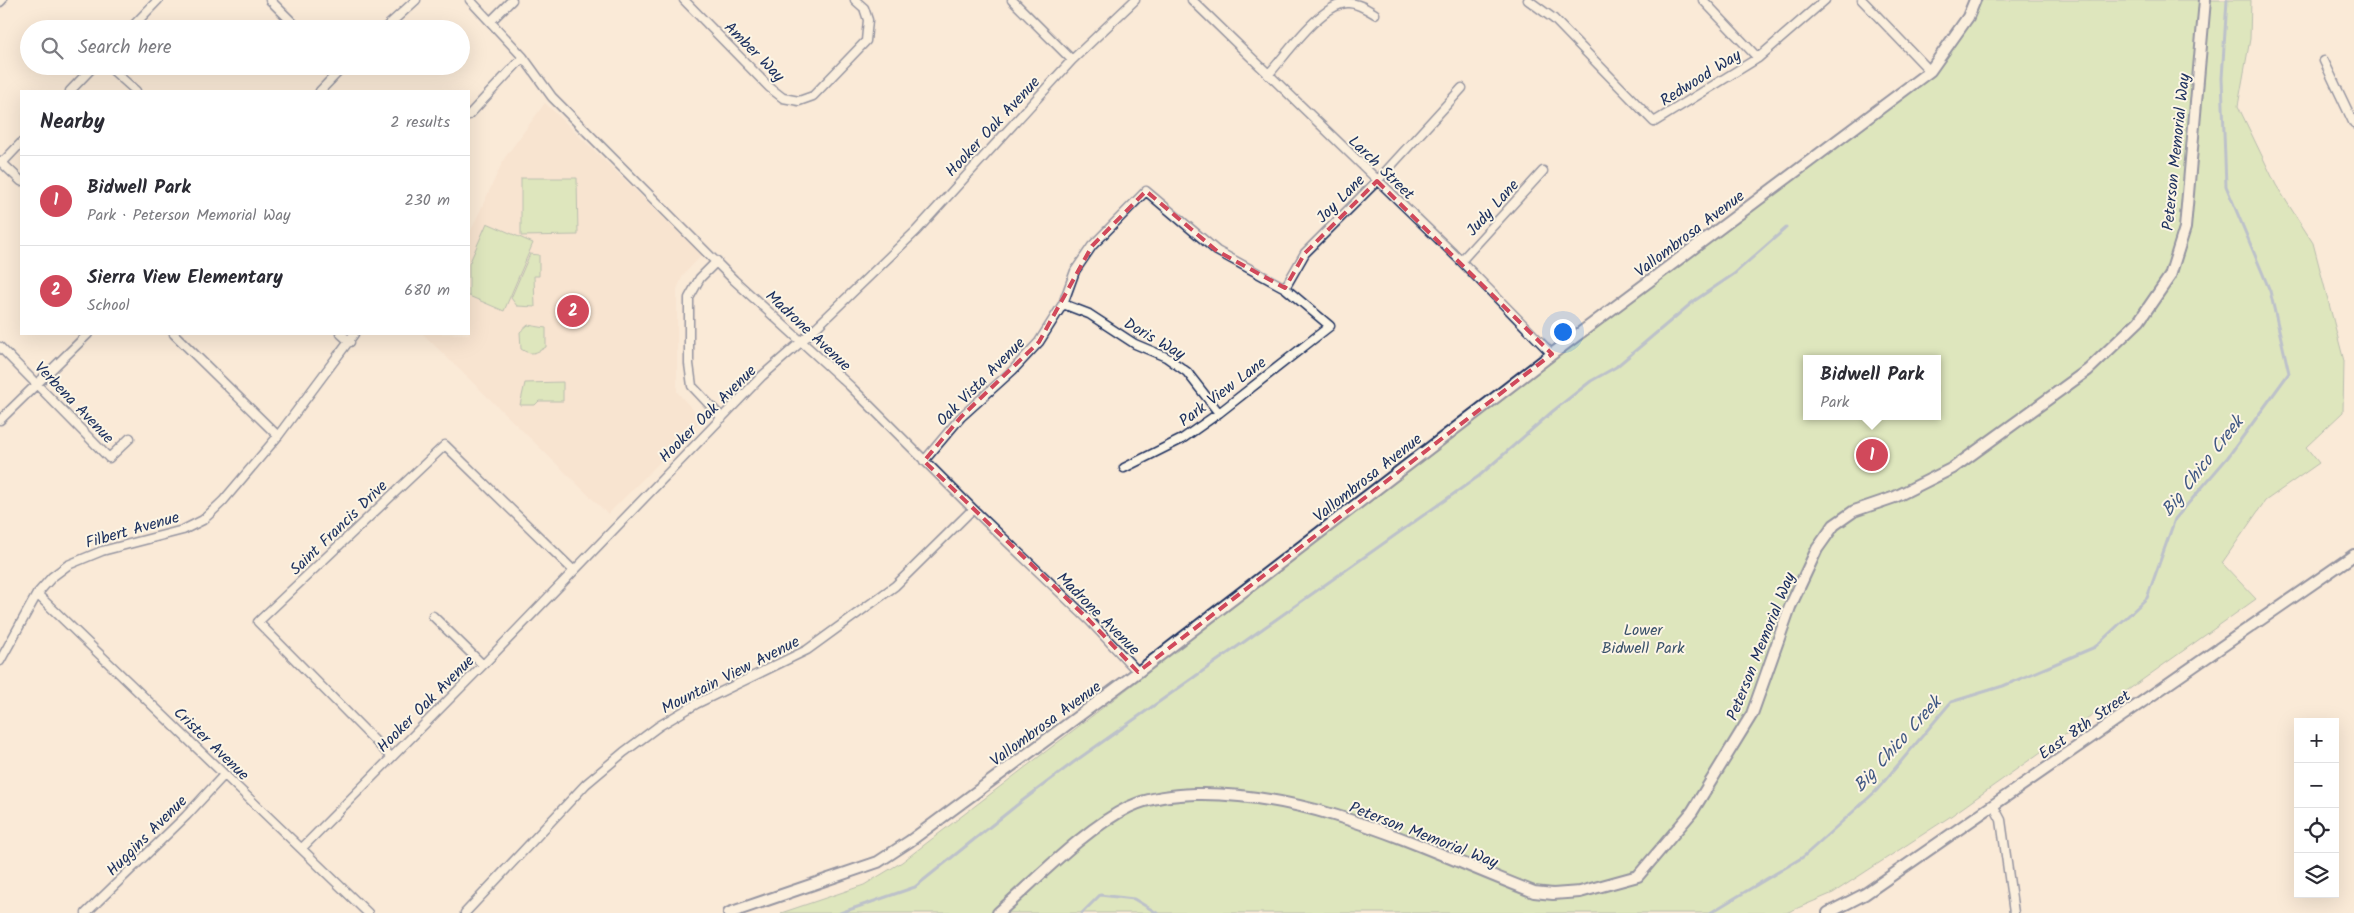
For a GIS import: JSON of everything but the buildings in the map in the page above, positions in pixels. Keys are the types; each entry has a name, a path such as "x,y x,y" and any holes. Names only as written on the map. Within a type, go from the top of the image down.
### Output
{"street":[{"path":"139,20 158,0"},
{"path":"270,0 289,20"},
{"path":"394,20 416,0"},
{"name":"Madrone Avenue","path":"470,0 523,57 552,97 717,261 1089,620 1138,672"},
{"path":"491,21 512,0"},
{"name":"Amber Way","path":"684,0 769,87 784,98 800,101 813,96 866,40 868,20 864,8 855,0"},
{"path":"1012,0 1072,60"},
{"name":"Hooker Oak Avenue","path":"302,848 483,665 762,376 802,341 916,231 1072,60 1135,0"},
{"name":"Larch Street","path":"1192,0 1461,261 1552,354"},
{"name":"Redwood Way","path":"1528,0 1554,19 1654,122 1758,58 1825,0"},
{"path":"1703,0 1758,58"},
{"path":"1862,0 1930,72"},
{"name":"Vallombrosa Avenue","path":"729,913 878,862 910,841 1138,672 1552,354 1930,72 1968,17 1975,0"},
{"name":"Peterson Memorial Way","path":"998,913 1104,820 1140,803 1156,798 1180,795 1225,794 1271,799 1365,824 1534,892 1553,894 1580,892 1638,876 1692,812 1752,714 1790,607 1817,550 1834,525 1854,511 1895,497 1953,468 2088,370 2139,321 2170,276 2185,228 2205,0"},
{"path":"1268,75 1317,19 1335,5 1349,2 1364,7 1375,14"},
{"path":"470,114 523,57"},
{"path":"2324,61 2354,124"},
{"path":"71,90 85,75"},
{"path":"118,75 135,90"},
{"path":"321,90 333,75"},
{"name":"Joy Lane","path":"1285,288 1305,254 1377,181 1462,88"},
{"path":"20,144 1,162 20,180"},
{"name":"Judy Lane","path":"1461,261 1543,171"},
{"name":"Oak Vista Avenue","path":"924,461 961,416 1013,370 1039,342 1063,304 1076,271 1092,246 1146,192 1218,251 1285,288 1330,326"},
{"path":"717,261 700,278 689,298 689,364 692,386 722,418"},
{"name":"Doris Way","path":"1063,304 1090,314 1135,344 1166,357 1187,372 1219,413"},
{"name":"Park View Lane","path":"1124,468 1182,439 1219,413 1330,326"},
{"path":"0,420 87,335"},
{"path":"175,335 278,436"},
{"path":"342,335 350,342"},
{"name":"Filbert Avenue","path":"0,661 37,594 52,577 79,559 174,533 203,520 223,501 278,436 354,335"},
{"name":"Verbena Avenue","path":"0,346 109,458 130,438"},
{"name":"Saint Francis Drive","path":"391,757 258,622 445,445 573,570"},
{"name":"Mountain View Avenue","path":"465,913 586,784 624,752 660,726 696,704 807,650 895,586 973,509"},
{"name":"East 8th Street","path":"1828,913 1865,894 2354,555"},
{"name":"Crister Avenue","path":"37,594 368,913"},
{"path":"433,616 483,665"},
{"name":"Huggins Avenue","path":"86,913 186,816 224,775"},
{"path":"1992,805 2001,820 2014,913"}],"highlighted area":[{"path":"1377,181 1552,354 1138,672 1089,620 924,461 961,417 1039,342 1092,246 1146,191 1217,251 1285,288 1305,253"}],"shaded area":[{"path":"545,103 702,255 683,275 677,289 677,392 702,420 608,514 424,335 470,335 470,233 504,159"}],"green space":[{"name":"Lower Bidwell Park","path":"1975,0 2251,0 2250,39 2238,106 2276,185 2313,243 2344,361 2343,412 2306,447 2319,463 2265,501 2222,563 2256,599 1948,818 1833,893 1786,913 781,913 864,885 902,862 1930,72"},
{"path":"521,178 577,178 578,235 521,236"},
{"path":"487,223 533,243 504,311 470,296 470,262"},
{"path":"530,254 539,255 539,276 534,276 535,307 517,306 511,298"},
{"path":"528,325 546,328 546,347 534,353 521,349 520,332"},
{"path":"563,382 563,401 539,401 535,405 520,405 525,383"}],"waterway":[{"name":"Big Chico Creek","path":"1710,913 1803,857 1876,791 1951,702 2003,686 2095,647 2147,598 2175,519 2228,457 2289,373 2270,291 2226,186 2222,78 2227,0"},
{"path":"840,913 915,887 1074,762 1479,476 1553,411 1591,381 1616,367 1694,301 1734,274 1786,228"},
{"name":"Big Chico Creek","path":"1082,913 1100,895 1134,899 1157,913"}],"place":[{"name":"Sierra View Elementary","path":"573,311"},
{"name":"Bidwell Park","path":"1872,455"}]}
